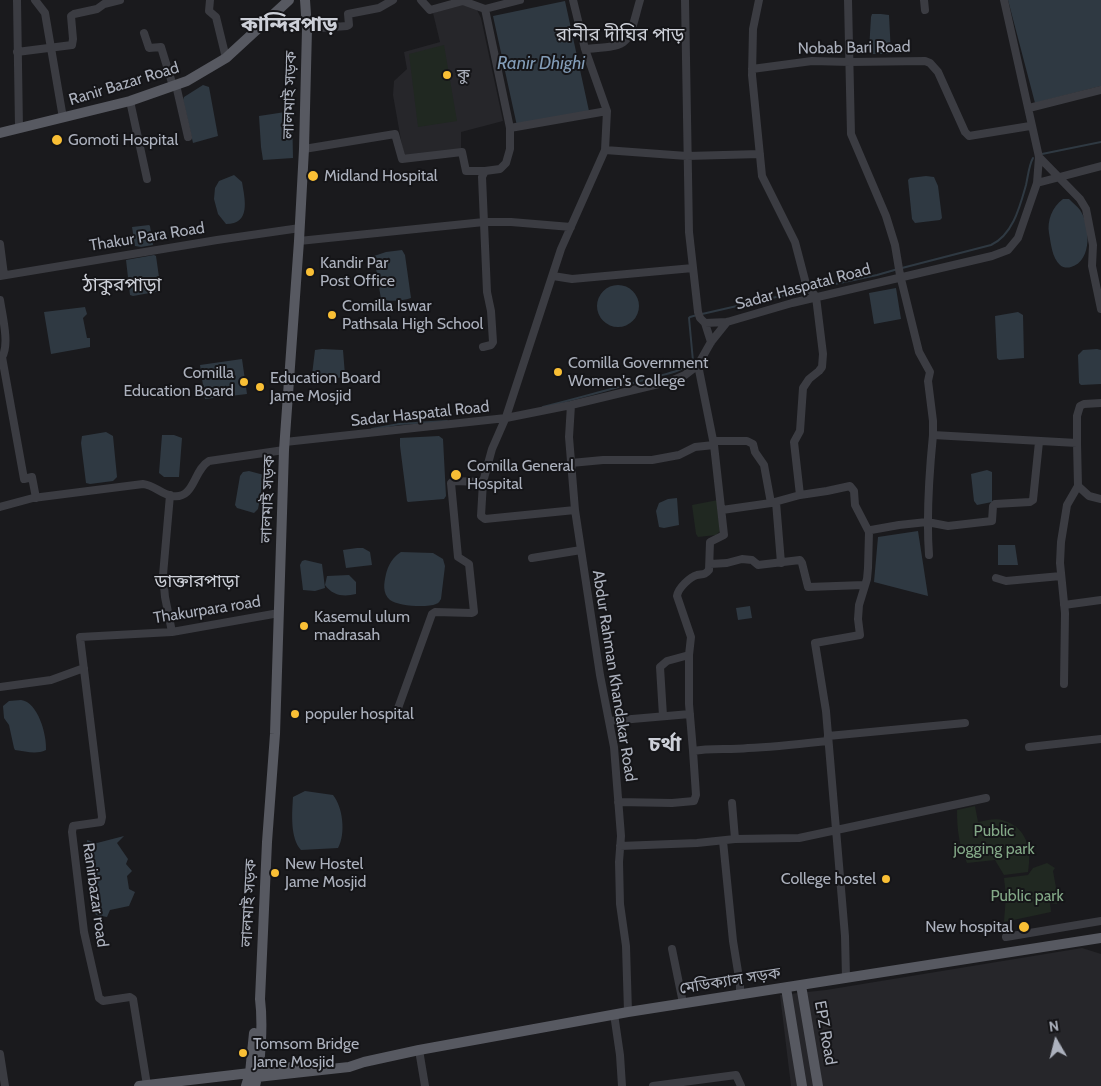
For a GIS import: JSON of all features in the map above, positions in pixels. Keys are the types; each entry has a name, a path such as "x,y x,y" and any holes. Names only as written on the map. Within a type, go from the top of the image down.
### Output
{"main road":[{"name":"Ranir Bazar Road","path":"0,133 130,101 187,81 226,58 289,0"},
{"name":"লালমাই সড়ক","path":"252,1079 256,1016 260,999 267,842 275,734 284,446 304,149 307,29 305,0"},
{"name":"মেডিক্যাল সড়ক","path":"252,1079 303,1069 350,1068 364,1062 419,1050 614,1014 1101,938"},
{"name":"EPZ Road","path":"801,986 818,1086"},
{"name":"EPZ Road","path":"786,988 802,1086"},
{"path":"139,1086 252,1079"},
{"path":"195,1086 252,1079"}],"street":[{"path":"17,0 19,128"},
{"path":"35,0 45,13 63,118"},
{"path":"17,52 72,45 71,16 98,9 104,4 120,0"},
{"path":"210,0 209,11 216,17 226,58"},
{"path":"307,29 349,25 348,14 379,8 393,0"},
{"path":"421,0 426,8 430,10 463,1 485,9 520,0"},
{"path":"573,0 584,49 607,111 605,150 562,249 507,415 492,449 483,482 481,516 485,519 575,510"},
{"path":"584,49 614,47 624,43 631,31 640,0"},
{"path":"685,0 689,232 701,318 711,342"},
{"path":"759,0 753,30 752,69 762,176 795,242 806,284 816,297 823,354 822,367 809,379 803,388 800,431 794,442 800,495"},
{"path":"848,0 851,134 886,216 895,245 900,276 919,352 930,372 928,381 933,435 928,480 927,522 929,554"},
{"path":"924,0 926,10"},
{"path":"1004,0 1029,108 1030,126 1038,157 1080,199 1086,209 1093,245 1092,266 1101,309"},
{"path":"304,149 395,134 402,159 462,152 466,172 500,168 506,163 510,149 510,128 485,9"},
{"path":"144,33 148,47 161,47 174,85 188,137"},
{"name":"Nobab Bari Road","path":"752,69 812,61 919,60 930,63 938,72 965,132 969,136 1030,126"},
{"path":"1029,108 1101,90"},
{"path":"130,101 147,179"},
{"path":"510,128 607,111"},
{"path":"605,150 687,156 760,154"},
{"name":"Sadar Haspatal Road","path":"170,496 180,496 187,492 192,486 200,468 209,461 284,446 571,405 671,380 685,375 698,365 711,342 727,322 816,297 900,276 968,262 1008,250 1018,238 1037,183 1038,157"},
{"path":"1037,183 1101,166"},
{"path":"483,347 491,345 493,342 491,311 487,292 482,177 485,171"},
{"path":"299,241 484,222 511,222 571,227"},
{"name":"Thakur Para Road","path":"2,276 300,228"},
{"path":"0,244 2,276"},
{"path":"552,276 572,279 693,268"},
{"path":"0,300 6,343 5,352 1,357 24,479 32,477 36,498"},
{"path":"701,318 727,322"},
{"path":"618,802 672,803 694,801 696,795 690,714 689,655 692,646 690,632 677,599 678,591 694,576 706,573 709,570 710,542 724,535 714,443 698,365"},
{"path":"1064,684 1064,605 1060,563 1063,523 1068,505 1078,486 1077,416 1080,406 1101,403"},
{"name":"Abdur Rahman Khandakar Road","path":"571,405 569,437 575,510 600,676 614,747 621,836 620,904 626,946 628,1012"},
{"path":"933,435 1077,443"},
{"path":"571,463 603,460 652,460 679,455 714,443 747,441 753,444 755,452 764,465 774,502 781,563"},
{"path":"869,532 899,525 927,522 948,526 992,521 993,506 995,504 1030,502 1033,500 1039,442"},
{"path":"397,710 432,614 435,612 474,612 469,564 458,557 451,486 453,481 483,482"},
{"path":"0,507 36,498 143,484 150,485 170,496 163,575 172,632"},
{"path":"722,510 774,502 850,486 854,491 855,505 869,532 869,564 858,605 860,635 815,644 826,711 845,936 846,978"},
{"path":"1078,486 1089,496 1101,499"},
{"path":"532,558 581,550"},
{"path":"710,564 727,563 742,559 752,560 758,564 797,560 801,562 807,586 810,588 864,585"},
{"path":"996,578 1006,581 1061,576"},
{"path":"1064,605 1101,600"},
{"name":"Thakurpara road","path":"80,636 172,632 279,613"},
{"name":"Ranirbazar road","path":"80,636 102,817 101,822 73,826 72,832 84,932 100,998 103,1001 133,998 147,1085"},
{"path":"663,716 660,666 667,661 689,655"},
{"path":"0,687 51,680 84,668"},
{"path":"609,721 690,714"},
{"path":"828,736 965,723"},
{"path":"693,751 712,748 745,749 797,745 827,741 828,736"},
{"path":"1029,747 1101,739"},
{"path":"620,846 734,839 799,838 986,798"},
{"path":"732,803 734,839"},
{"path":"723,841 740,995"},
{"path":"1006,937 1101,921"},
{"path":"672,949 683,1003"},
{"path":"614,1014 622,1086"},
{"path":"419,1050 425,1086"},
{"path":"0,1054 4,1086"},
{"path":"653,1086 736,1074 741,1086"}],"shaded area":[{"name":"কু","path":"460,4 476,8 481,18 503,121 461,132 461,149 404,157 393,95 394,81 407,69 404,52 440,42 433,13"},
{"path":"1082,948 1101,954 1101,1086 791,1086 780,995 826,990"}],"green space":[{"path":"444,45 457,121 418,127 409,54"},
{"path":"718,500 720,531 716,535 698,537 692,505"},
{"name":"Public jogging park","path":"975,806 978,822 993,819 1002,820 1010,823 1022,833 1028,847 1028,872 1004,875 995,860 967,863 959,837 957,810"},
{"name":"Public park","path":"1047,863 1055,868 1053,871 1057,904 1050,903 1051,912 1004,922 1006,896 1004,878 1028,875 1033,868"}],"water":[{"path":"1008,0 1101,0 1101,86 1035,103"},
{"name":"Ranir Dhighi","path":"565,1 589,111 517,126 493,16"},
{"path":"872,14 889,15 891,54 871,54 869,50 871,17"},
{"path":"203,85 209,87 218,136 193,143 183,100 184,97"},
{"path":"292,111 293,158 263,160 259,116"},
{"path":"234,175 242,182 244,210 239,220 226,224 218,214 214,199 215,188 219,181"},
{"path":"934,177 938,186 942,218 940,220 915,223 912,219 908,180 910,178"},
{"path":"1063,199 1069,199 1080,210 1086,224 1088,242 1083,258 1068,268 1061,266 1055,259 1049,228 1053,210"},
{"path":"149,225 153,245 135,246 132,227"},
{"path":"402,250 405,255 411,298 396,301 381,299 374,256"},
{"path":"156,256 161,291 130,295 126,260"},
{"path":"618,285 633,291 639,306 633,321 618,327 603,321 597,306 603,291"},
{"path":"896,288 901,319 874,324 869,293"},
{"path":"85,307 87,314 83,318 87,338 90,338 90,347 51,354 44,312"},
{"path":"1018,312 1023,315 1024,358 999,360 997,358 995,316"},
{"path":"315,350 343,350 345,375 342,377 324,378 312,375"},
{"path":"1083,350 1101,350 1101,384 1081,385 1079,383 1078,355"},
{"path":"242,359 247,394 205,399 200,365"},
{"path":"106,432 113,436 117,477 113,481 86,483 81,443 82,436"},
{"path":"162,435 174,435 182,438 179,477 164,477 159,473"},
{"path":"439,436 443,439 446,496 444,499 408,502 400,438"},
{"path":"987,470 992,472 992,502 977,505 974,501 971,474"},
{"path":"249,471 264,475 258,509 254,513 237,508 235,505 240,476 243,472"},
{"path":"677,498 679,525 659,527 656,511 659,503"},
{"path":"918,531 928,596 874,582 878,537"},
{"path":"998,545 1015,545 1018,565 998,565"},
{"path":"363,548 370,552 372,565 346,568 343,550"},
{"path":"401,552 433,553 443,559 445,566 441,599 438,603 426,606 412,606 394,602 387,597 384,588 387,571 393,559"},
{"path":"305,560 322,564 325,588 315,591 303,590 300,565"},
{"path":"349,575 356,582 356,594 339,595 328,589 325,585 327,576"},
{"path":"750,606 752,618 738,620 736,608"},
{"path":"21,700 27,702 37,713 45,736 46,750 34,752 15,750 14,748 9,725 4,718 3,706 9,701"},
{"path":"305,791 333,795 336,800 341,813 343,828 338,848 301,850 297,845 292,825 293,797"},
{"path":"124,836 117,843 128,859 126,864 132,871 127,876 129,889 135,892 129,906 110,910 107,917 96,915 92,909 93,887 92,874 88,865 87,840 97,843"}],"waterway":[{"path":"1042,154 1101,142"},
{"path":"902,268 991,245 999,240 1010,227 1018,211 1033,158"},
{"path":"816,288 898,269"},
{"path":"702,314 807,290"},
{"path":"543,407 684,368 693,361 689,318 697,315"},
{"path":"372,429 399,424 447,421"}],"place":[{"name":"কু","path":"447,75"},
{"name":"Gomoti Hospital","path":"57,140"},
{"name":"Midland Hospital","path":"313,176"},
{"name":"Kandir Par Post Office","path":"310,272"},
{"name":"Comilla Iswar Pathsala High School","path":"332,315"},
{"name":"Comilla Government Women's College","path":"558,372"},
{"name":"Comilla Education Board","path":"244,382"},
{"name":"Education Board Jame Mosjid","path":"260,387"},
{"name":"Comilla General Hospital","path":"456,475"},
{"name":"Kasemul ulum madrasah","path":"304,626"},
{"name":"populer hospital","path":"295,714"},
{"name":"New Hostel Jame Mosjid","path":"275,873"},
{"name":"College hostel","path":"886,879"},
{"name":"New hospital","path":"1024,927"},
{"name":"Tomsom Bridge Jame Mosjid","path":"243,1053"}],"district":[{"name":"কান্দিরপাড়","path":"289,25"},
{"name":"রানীর দীঘির পাড়","path":"620,35"},
{"name":"ঠাকুরপাড়া","path":"122,285"},
{"name":"ডাক্তারপাড়া","path":"197,582"},
{"name":"চর্থা","path":"665,745"}]}
